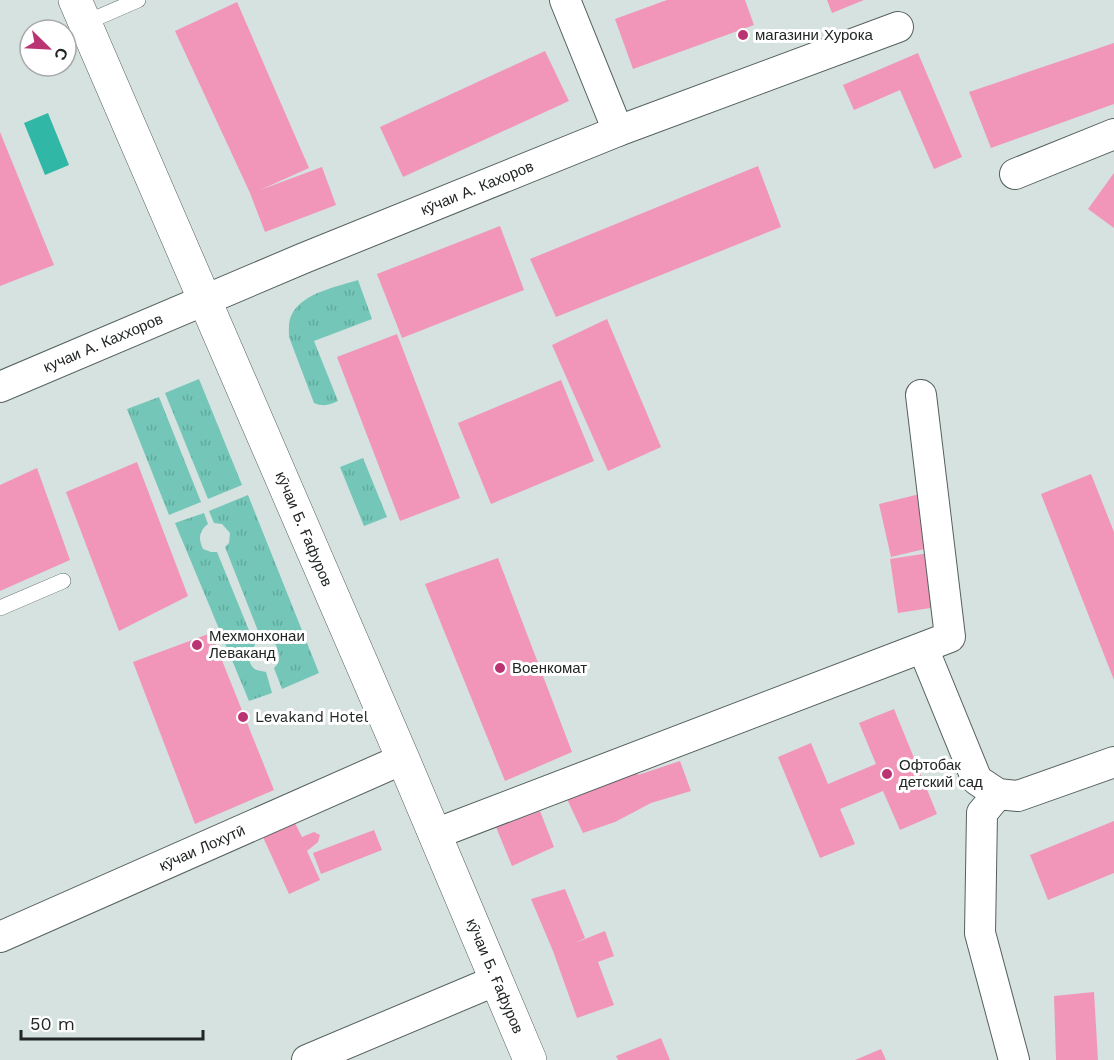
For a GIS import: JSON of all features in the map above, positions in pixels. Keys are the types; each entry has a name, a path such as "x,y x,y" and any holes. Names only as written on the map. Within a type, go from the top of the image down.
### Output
{"street":[{"path":"566,0 618,130"},
{"name":"кӯчаи Б. Ғафуров","path":"80,12 206,300 530,1060"},
{"name":"кӯчаи А. Кахоров","path":"206,300 618,130 898,27"},
{"path":"1015,174 1114,134"},
{"name":"кучаи А. Каххоров","path":"1,385 206,300"},
{"path":"435,834 950,638 921,395"},
{"path":"923,648 977,780 998,794 1018,796 1114,762"},
{"name":"кӯчаи Лохутӣ","path":"0,936 403,759"},
{"path":"998,794 982,813 980,933 1014,1060"},
{"path":"307,1060 496,980"}],"lane":[{"path":"80,12 138,0"},
{"path":"0,608 63,581"}],"green space":[{"path":"358,280 372,319 314,341 338,401 326,405 314,403 289,337 291,317 304,300 313,295"},
{"path":"199,379 242,485 208,499 165,393"},
{"path":"159,397 201,502 169,515 127,409"},
{"path":"363,458 387,517 364,526 340,467"},
{"path":"248,495 319,673 282,689 274,668 279,660 276,645 269,641 262,641 225,547 229,543 230,533 222,524 214,523 209,511"},
{"path":"204,513 208,524 201,532 201,545 203,549 217,552 255,645 250,655 251,664 256,670 266,672 272,693 249,701 175,523"}],"shaded area":[{"path":"48,113 69,165 45,175 24,123"}],"building":[{"path":"667,0 745,0 754,25 633,69 615,19"},
{"path":"827,0 864,0 832,13"},
{"path":"237,2 309,168 260,190 322,167 336,205 265,232 250,193 175,31"},
{"path":"1114,43 1114,104 991,148 969,92"},
{"path":"545,51 569,101 403,177 380,127"},
{"path":"918,53 962,157 934,169 900,90 854,110 843,85"},
{"path":"0,132 54,265 0,286"},
{"path":"758,166 781,227 556,317 530,259"},
{"path":"1114,173 1114,228 1088,209"},
{"path":"500,226 524,290 402,338 377,274"},
{"path":"607,319 661,447 608,471 552,345"},
{"path":"397,334 460,498 400,521 337,357"},
{"path":"561,380 594,461 491,504 458,423"},
{"path":"137,462 188,596 119,631 66,492"},
{"path":"37,468 70,560 0,591 0,485"},
{"path":"1091,474 1114,532 1114,680 1041,494"},
{"path":"920,494 933,547 891,557 879,504"},
{"path":"929,553 937,607 898,613 890,559"},
{"name":"Военкомат","path":"498,558 572,752 505,781 425,584"},
{"path":"211,633 274,790 195,824 133,662"},
{"name":"Офтобак детский сад","path":"894,709 937,814 900,830 883,791 840,809 855,844 820,858 778,757 811,743 828,784 876,764 859,723"},
{"path":"680,761 691,791 651,803 615,822 583,833 567,799 637,771 638,775"},
{"path":"540,811 554,847 512,866 496,827"},
{"path":"1114,821 1114,873 1048,900 1030,855"},
{"path":"295,823 302,837 314,832 320,835 318,842 307,851 320,880 289,894 263,837"},
{"path":"374,830 382,850 321,874 313,853"},
{"path":"565,889 585,938 575,943 605,931 614,956 598,962 614,1005 577,1018 531,899"},
{"path":"1094,992 1098,1060 1056,1060 1054,996"},
{"path":"661,1038 670,1060 618,1060 616,1056"},
{"path":"881,1049 886,1060 855,1060"}],"place":[{"name":"магазини Хурока","path":"743,35"},
{"name":"Мехмонхонаи Леваканд","path":"197,645"},
{"name":"Военкомат","path":"500,668"},
{"name":"Levakand Hotel","path":"243,717"},
{"name":"Офтобак детский сад","path":"887,774"}]}
